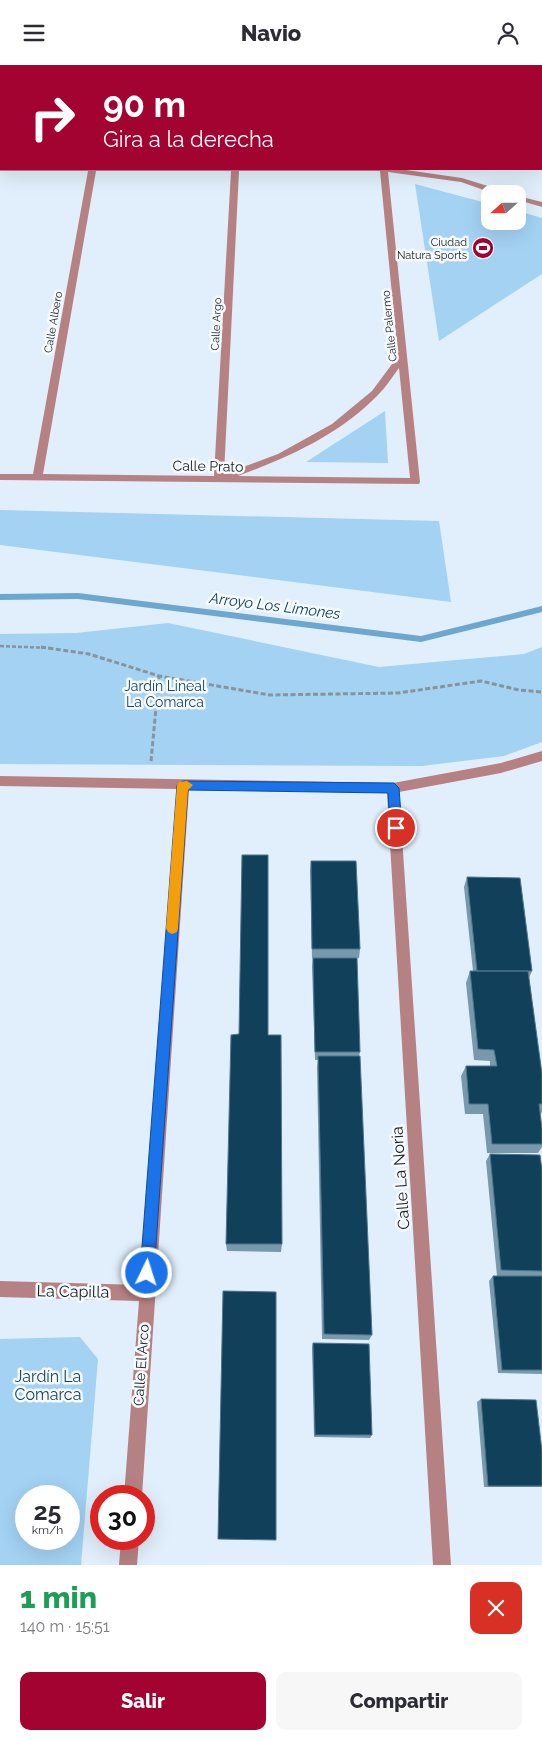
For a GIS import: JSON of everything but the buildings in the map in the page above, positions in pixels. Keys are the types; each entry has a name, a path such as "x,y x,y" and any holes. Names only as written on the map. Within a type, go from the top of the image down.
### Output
{"street":[{"name":"Calle Albero","path":"37,478 92,170"},
{"name":"Calle Argo","path":"219,480 235,170"},
{"name":"Calle Palermo","path":"384,170 415,481"},
{"path":"391,170 462,180 481,186"},
{"path":"526,200 542,205"},
{"path":"219,480 282,456 335,425 375,393 403,356"},
{"name":"Calle Prato","path":"0,477 415,481"},
{"path":"0,781 394,788 501,769 542,756"},
{"name":"Calle El Arco","path":"134,1485 183,785"},
{"name":"Calle La Noria","path":"394,788 442,1565"},
{"name":"La Capilla","path":"0,1289 146,1293"},
{"path":"128,1565 129,1550"}],"path":[{"path":"0,646 41,647 89,654 159,675 270,695 398,693 481,681 519,691 542,692"},
{"path":"150,769 159,675"}],"green space":[{"name":"Ciudad Natura Sports","path":"415,184 481,202 481,230 526,230 526,213 542,218 542,274 439,341"},
{"path":"385,411 388,463 306,462"},
{"path":"0,510 439,521 451,602 0,545"},
{"name":"Jardín Lineal La Comarca","path":"168,623 379,667 524,654 542,647 542,742 504,756 422,766 0,764 0,634 76,633"},
{"name":"Jardín La Comarca","path":"80,1337 98,1359 81,1565 0,1565 0,1339"}],"waterway":[{"name":"Arroyo Los Limones","path":"0,597 78,596 421,639 542,609"}],"slow traffic":[{"path":"172,928 183,785 187,785"}],"place":[{"name":"Ciudad Natura Sports","path":"483,248"}],"route":[{"path":"147,1273 183,785 394,788 396,828"}]}
